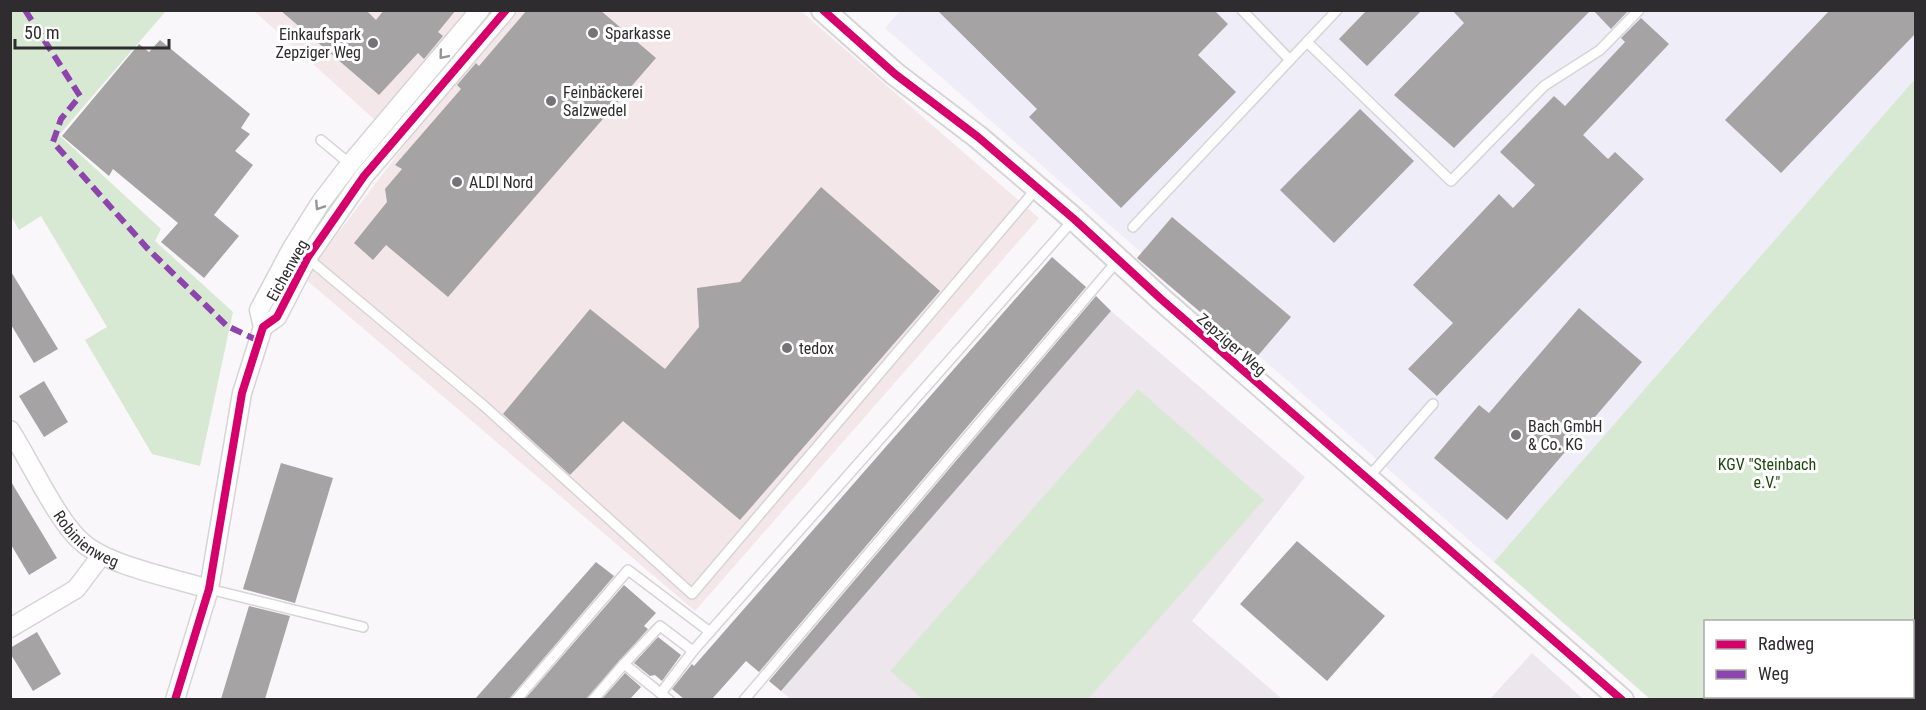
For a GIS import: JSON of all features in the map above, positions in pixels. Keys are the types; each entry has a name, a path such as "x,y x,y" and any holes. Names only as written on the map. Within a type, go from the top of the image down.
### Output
{"street":[{"name":"Eichenweg","path":"175,699 209,589 242,393 263,327 277,316 321,202 350,164 480,10"},
{"name":"Eichenweg","path":"300,253 506,10"},
{"name":"Zepziger Weg","path":"823,10 898,76 978,137 1120,258 1161,299 1622,699"},
{"name":"Robinienweg","path":"10,430 64,522 81,542 101,556 209,589"},
{"path":"10,628 76,589 101,556"}],"lane":[{"path":"1242,10 1290,60"},
{"path":"1133,226 1337,10"},
{"path":"1307,42 1451,181 1544,86 1600,50 1640,10"},
{"path":"321,140 350,164"},
{"path":"300,253 483,405 692,594 1037,188"},
{"path":"624,664 665,696 693,651 1074,219"},
{"path":"744,699 1120,258"},
{"path":"1367,478 1434,404"},
{"path":"516,699 628,570 710,632"},
{"path":"209,589 363,627"},
{"path":"593,699 660,626 693,651"}],"shaded area":[{"path":"901,10 1915,11 1916,79 1494,562 885,28"},
{"path":"254,11 801,11 1039,218 695,611 304,278 404,146"},
{"path":"1111,311 1305,477 1192,621 1282,699 792,700 781,691"},
{"path":"1532,653 1583,699 1490,699"}],"green space":[{"path":"10,11 166,11 59,135 161,229 155,241 233,312 200,466 152,454 85,340 107,327 41,216 19,230 11,216"},
{"name":"KGV \"Steinbach e.V.\"","path":"1915,79 1915,699 1650,699 1494,562"},
{"path":"1138,389 1264,500 1088,699 923,699 890,671"}],"building":[{"name":"Einkaufspark Zepziger Weg","path":"280,10 366,10 376,20 384,10 456,10 438,32 443,36 424,59 418,53 379,95"},
{"path":"527,10 600,10 656,58 448,297 386,245 373,260 354,243 387,202 385,189 402,169 395,165 461,89 457,85 476,63 479,66"},
{"path":"937,10 1214,10 1228,24 1198,55 1236,92 1121,208 1029,117 1037,109"},
{"path":"1367,10 1422,10 1367,66 1339,39"},
{"path":"1452,10 1591,10 1454,148 1394,95 1464,23"},
{"path":"1593,10 1629,10 1611,29"},
{"path":"1830,10 1916,10 1916,33 1781,173 1725,120"},
{"path":"1641,18 1669,44 1583,135 1608,159 1615,152 1644,179 1437,396 1408,369 1453,323 1413,285 1499,194 1513,208 1535,185 1500,152 1554,96 1565,106 1625,42 1621,38"},
{"path":"160,40 250,114 241,128 250,134 235,151 253,165 214,215 239,236 204,278 161,242 178,223 113,169 109,176 62,136 139,44 149,52"},
{"path":"1360,109 1414,161 1334,243 1280,190"},
{"name":"tedox","path":"821,187 940,291 740,520 623,421 570,475 503,414 590,309 665,369 699,327 697,288 740,282"},
{"path":"1172,217 1291,317 1255,359 1137,258"},
{"path":"1052,257 1086,287 759,672 746,661 712,699 684,699 672,689 692,664 694,666"},
{"path":"10,270 58,349 34,363 10,323"},
{"path":"1096,296 1111,311 781,691 769,681"},
{"name":"Bach GmbH & Co. KG","path":"1579,308 1642,362 1507,520 1434,458 1479,405 1489,413"},
{"path":"44,381 68,422 44,437 19,396"},
{"path":"281,463 333,478 295,603 243,589"},
{"path":"10,480 57,558 29,575 10,543"},
{"path":"1297,541 1385,616 1327,681 1240,604"},
{"path":"596,562 614,576 509,699 475,699"},
{"path":"624,585 656,613 644,626 648,629 586,699 525,699"},
{"path":"249,606 290,616 265,699 221,699"},
{"path":"37,632 61,674 33,691 10,653 10,648"},
{"path":"658,637 681,655 662,681 655,675 650,676 634,663"},
{"path":"625,673 641,687 630,699 602,699"}],"marked path":[{"path":"25,10 80,96 61,119 53,142 147,248 227,326 257,340"}],"cycle path":[{"path":"175,700 209,589 242,393 263,327 277,317 308,257 364,176 506,10"},
{"path":"823,10 895,74 978,137 1074,219 1161,299 1622,700"}],"place":[{"name":"Sparkasse","path":"593,33"},
{"name":"Einkaufspark Zepziger Weg","path":"373,43"},
{"name":"Feinbäckerei Salzwedel","path":"551,101"},
{"name":"ALDI Nord","path":"457,182"},
{"name":"tedox","path":"787,348"},
{"name":"Bach GmbH & Co. KG","path":"1516,435"}]}
